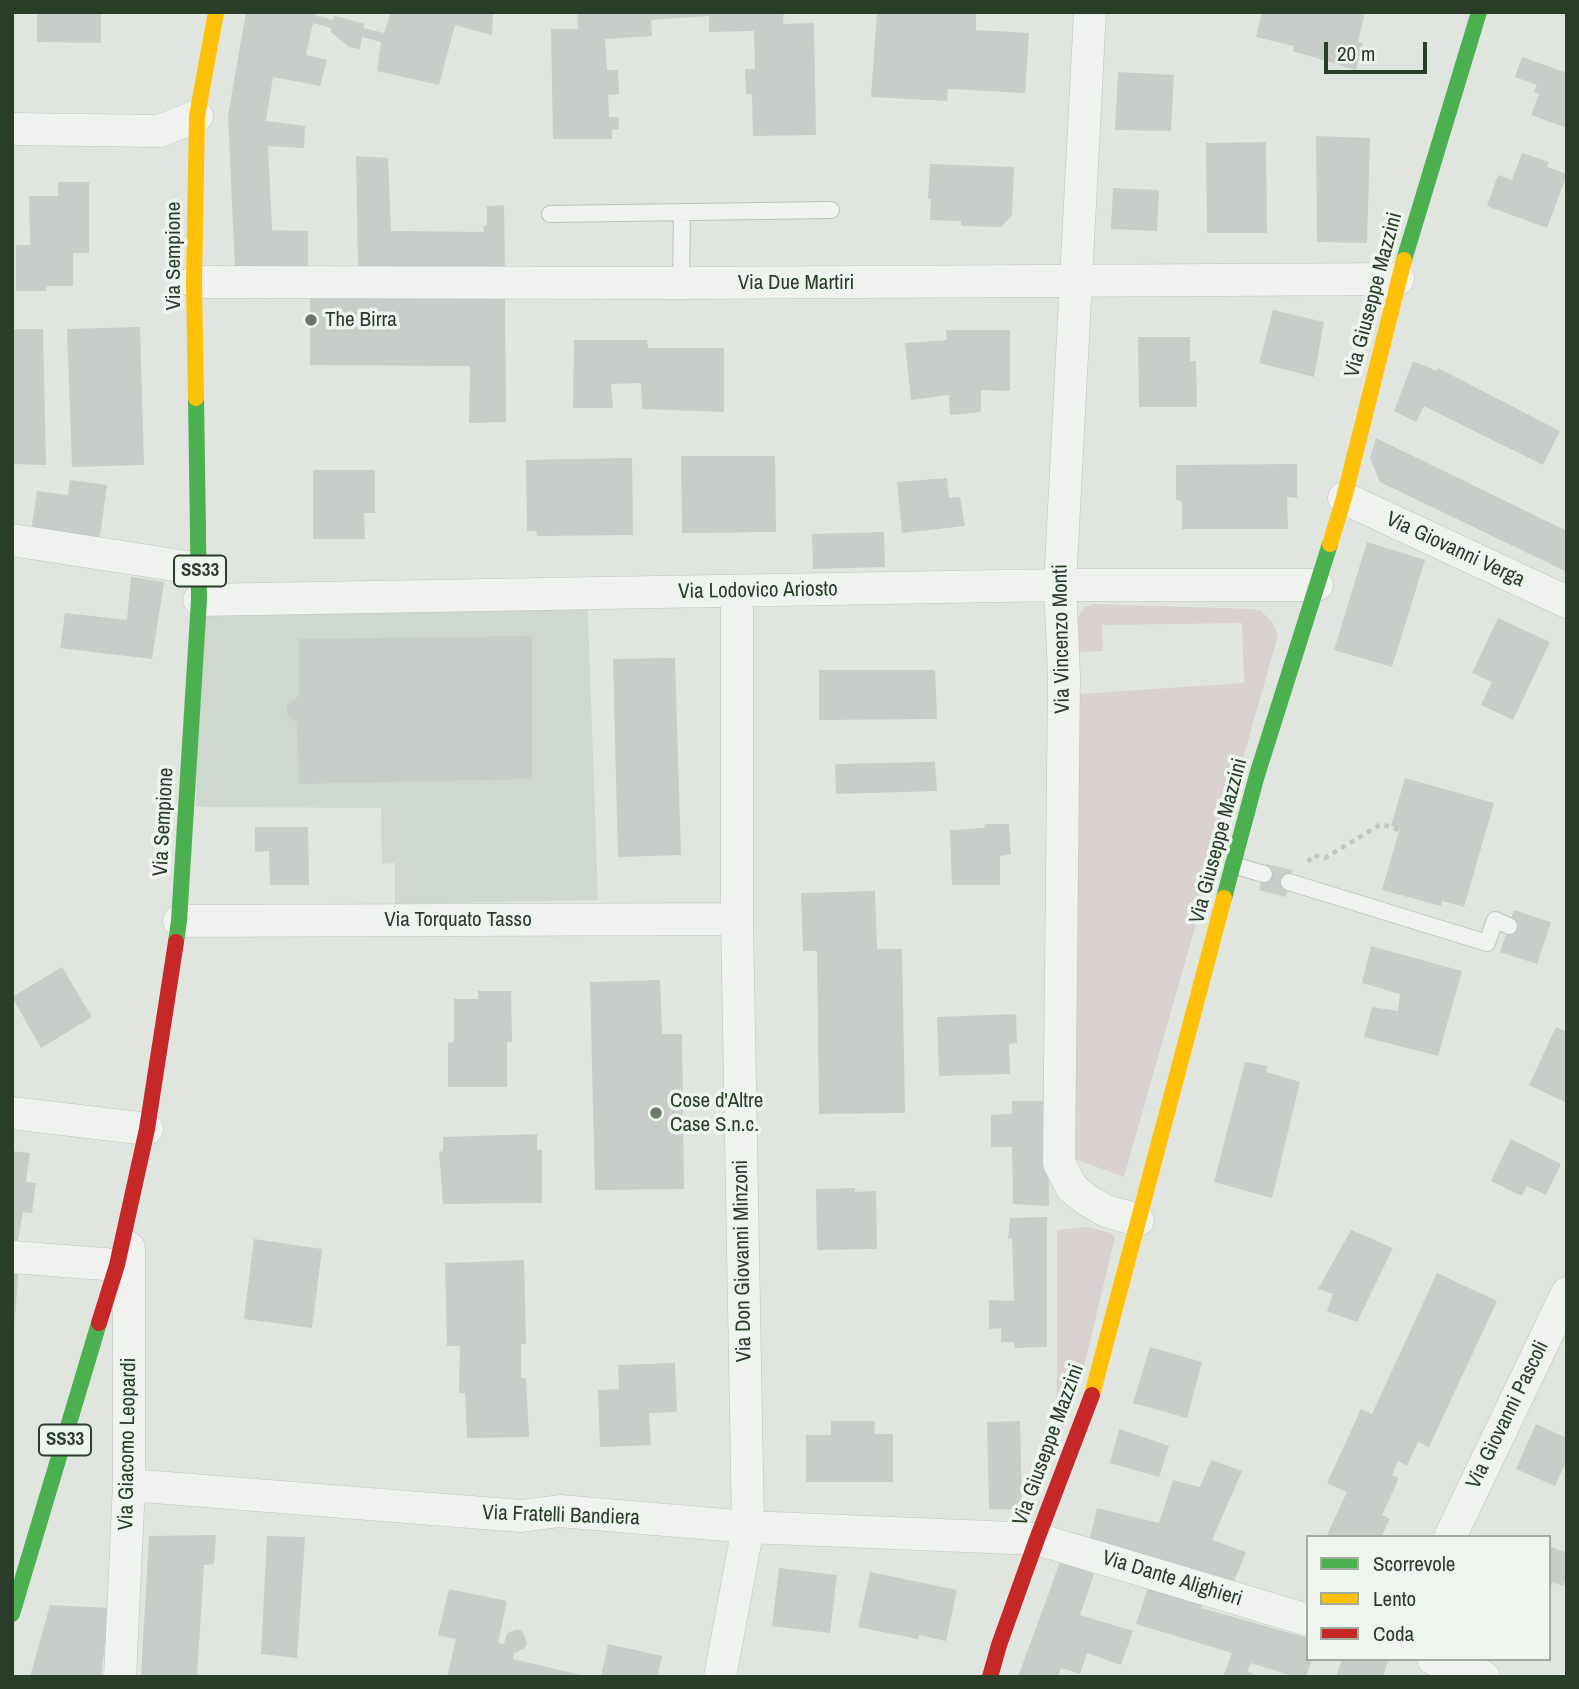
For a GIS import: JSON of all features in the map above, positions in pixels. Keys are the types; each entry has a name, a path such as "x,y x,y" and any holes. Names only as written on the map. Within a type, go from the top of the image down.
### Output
{"street":[{"name":"Via Sempione","path":"12,1614 117,1265 147,1129 179,920 200,600 194,282 197,116 216,12"},
{"name":"Via Vincenzo Monti","path":"1090,12 1060,585 1064,676 1059,1163 1072,1188 1087,1200 1106,1211 1139,1220"},
{"name":"Via Giuseppe Mazzini","path":"990,1677 1037,1539 1090,1404 1257,775 1343,498 1398,279 1479,12"},
{"path":"12,129 159,131 197,116"},
{"name":"Via Due Martiri","path":"194,282 681,284 1398,279"},
{"name":"Via Giovanni Verga","path":"1343,498 1567,602"},
{"path":"12,540 200,569"},
{"name":"Via Lodovico Ariosto","path":"200,600 1060,585 1317,585"},
{"name":"Via Don Giovanni Minzoni","path":"720,1677 748,1527 737,919 737,591"},
{"name":"Via Torquato Tasso","path":"179,920 737,919"},
{"path":"12,1113 147,1129"},
{"name":"Via Giacomo Leopardi","path":"120,1677 129,1485 129,1212"},
{"path":"12,1257 117,1265"},
{"name":"Via Giovanni Pascoli","path":"1451,1535 1567,1293"},
{"name":"Via Fratelli Bandiera","path":"129,1485 521,1517 560,1511 748,1527 1037,1539"},
{"name":"Via Dante Alighieri","path":"1037,1539 1306,1619"},
{"path":"1439,1661 1484,1677"}],"lane":[{"path":"550,214 831,210"},
{"path":"681,284 682,212"},
{"path":"1233,865 1264,874"},
{"path":"1289,882 1487,943 1495,920 1509,926"}],"path":[{"path":"1306,870 1308,859 1313,855 1325,858 1381,824 1399,830"}],"shaded area":[{"path":"587,587 598,900 395,904 395,863 382,864 381,808 196,807 199,590"},
{"path":"1092,604 1252,609 1261,611 1272,622 1278,635 1124,1177 1067,1156 1079,694 1244,683 1242,623 1102,625 1103,651 1078,652 1077,619 1083,609"},
{"path":"1088,1227 1111,1233 1115,1237 1076,1400 1055,1447 1051,1442 1057,1392 1057,1230"}],"building":[{"path":"37,12 101,12 101,43 37,42"},
{"path":"246,12 315,12 315,15 333,20 335,16 365,24 363,28 384,33 391,12 493,12 492,35 455,25 439,85 377,71 381,42 362,37 360,49 349,47 331,32 331,28 313,23 306,55 327,60 320,86 273,77 266,121 305,126 304,148 268,146 272,230 308,231 308,270 235,268 228,116"},
{"path":"577,12 784,12 783,24 814,23 816,135 753,136 752,94 746,94 745,69 755,69 754,31 709,32 709,16 651,20 652,36 605,39 607,70 618,70 619,94 608,95 609,117 618,117 619,129 612,130 612,139 553,139 551,29 578,29"},
{"path":"877,12 976,12 976,30 1029,33 1025,93 948,89 947,101 871,97"},
{"path":"1262,12 1365,12 1358,42 1363,43 1356,70 1293,51 1294,46 1256,37"},
{"path":"1522,57 1567,73 1567,128 1531,115 1539,94 1534,92 1537,85 1515,77"},
{"path":"1118,72 1174,75 1171,131 1115,130"},
{"path":"1316,136 1370,138 1367,243 1317,242"},
{"path":"1266,142 1267,233 1207,233 1206,143"},
{"path":"1522,153 1549,162 1547,167 1567,174 1547,228 1487,206 1498,175 1512,180"},
{"path":"356,156 388,158 391,231 484,232 483,226 487,225 487,206 504,205 505,270 358,270"},
{"path":"930,164 1014,167 1012,215 1001,227 961,226 961,221 930,220"},
{"path":"58,182 89,182 89,253 73,253 73,286 47,286 46,291 16,291 16,245 30,245 29,196 58,196"},
{"path":"1113,188 1159,190 1157,231 1111,229"},
{"path":"505,294 506,422 469,423 470,366 310,365 310,295"},
{"path":"1273,310 1324,322 1314,377 1259,363"},
{"path":"140,327 144,465 72,467 67,329"},
{"path":"12,329 43,329 46,465 12,464"},
{"path":"946,330 1010,330 1010,391 981,390 981,412 950,415 949,395 911,400 905,343 947,340"},
{"path":"1138,337 1190,337 1190,361 1196,361 1197,407 1139,407"},
{"path":"574,340 647,340 648,348 724,348 724,412 642,409 641,383 611,384 613,408 573,408"},
{"path":"1413,361 1437,371 1438,368 1560,431 1543,465 1424,406 1416,422 1394,411"},
{"path":"1376,438 1567,531 1567,572 1380,482 1370,458"},
{"path":"681,456 775,456 776,532 682,533"},
{"path":"632,458 633,535 537,536 536,531 527,531 526,460"},
{"path":"1297,464 1297,498 1287,497 1288,529 1182,529 1182,501 1176,500 1176,465"},
{"path":"313,470 375,470 375,513 364,513 365,539 313,539"},
{"path":"947,478 949,498 960,497 965,526 902,533 897,482"},
{"path":"70,480 107,485 99,543 31,532 37,491 68,495"},
{"path":"884,532 885,567 813,569 812,534"},
{"path":"1367,542 1425,560 1392,667 1334,650"},
{"path":"131,577 164,582 152,659 60,648 65,613 127,620"},
{"path":"1498,618 1550,642 1513,720 1481,705 1492,682 1472,673"},
{"path":"532,636 532,779 299,784 297,723 286,712 287,705 299,696 299,639"},
{"path":"675,658 681,855 618,857 613,659"},
{"path":"819,670 935,670 937,719 819,720"},
{"path":"935,762 937,791 836,794 835,764"},
{"path":"1405,778 1494,803 1464,907 1442,901 1441,906 1382,890 1400,828 1391,826"},
{"path":"985,824 1009,824 1011,854 1000,856 1000,885 952,885 950,830 984,828"},
{"path":"255,827 308,827 309,885 270,885 269,851 255,852"},
{"path":"1266,864 1292,870 1286,897 1259,890"},
{"path":"875,891 877,949 902,949 905,1113 819,1114 817,951 803,951 801,893"},
{"path":"1514,910 1551,922 1537,964 1500,952"},
{"path":"1371,946 1462,971 1438,1056 1364,1037 1372,1007 1398,1011 1400,994 1362,983"},
{"path":"62,967 92,1017 41,1048 12,997"},
{"path":"660,980 662,1034 682,1034 684,1189 595,1190 590,982"},
{"path":"478,991 511,991 512,1042 507,1042 507,1087 448,1087 448,1043 454,1042 454,999 478,999"},
{"path":"1016,1014 1017,1043 1009,1044 1010,1074 939,1076 937,1017"},
{"path":"1556,1027 1567,1032 1567,1103 1529,1085"},
{"path":"1245,1062 1268,1066 1266,1072 1300,1082 1272,1198 1214,1182"},
{"path":"1012,1101 1047,1101 1049,1206 1013,1204 1012,1147 991,1147 991,1115 1012,1114"},
{"path":"537,1134 537,1150 542,1150 542,1203 443,1204 439,1152 443,1151 443,1137"},
{"path":"1511,1139 1561,1164 1546,1195 1527,1186 1522,1196 1491,1181"},
{"path":"12,1151 30,1153 26,1182 36,1183 32,1213 23,1212 18,1241 12,1240"},
{"path":"855,1188 855,1192 876,1191 877,1249 817,1250 816,1189"},
{"path":"1047,1217 1047,1347 1015,1348 1014,1342 1001,1342 1001,1328 989,1329 989,1300 1014,1301 1012,1238 1008,1239 1010,1218"},
{"path":"1351,1230 1393,1248 1357,1322 1327,1311 1333,1294 1318,1289"},
{"path":"254,1239 322,1249 312,1328 244,1319"},
{"path":"524,1260 526,1343 521,1345 521,1378 526,1378 529,1437 467,1438 465,1393 459,1393 460,1346 447,1346 445,1263"},
{"path":"12,1264 19,1264 14,1330 12,1330"},
{"path":"1437,1273 1497,1301 1429,1447 1418,1442 1407,1466 1398,1461 1392,1475 1399,1478 1382,1515 1390,1519 1382,1535 1327,1535 1347,1492 1327,1483 1361,1409 1372,1414"},
{"path":"1150,1347 1202,1362 1187,1418 1133,1403"},
{"path":"675,1363 677,1412 649,1413 651,1445 600,1447 598,1390 619,1389 618,1365"},
{"path":"831,1421 875,1421 874,1434 893,1434 893,1482 806,1482 806,1435 831,1435"},
{"path":"1020,1421 1022,1510 989,1509 987,1422"},
{"path":"1536,1424 1567,1438 1567,1460 1555,1486 1516,1469"},
{"path":"1119,1429 1169,1446 1159,1477 1110,1463"},
{"path":"1211,1460 1242,1471 1212,1540 1246,1552 1232,1586 1089,1542 1097,1508 1159,1523 1173,1480 1200,1487"},
{"path":"216,1535 214,1564 204,1565 197,1676 141,1677 149,1536"},
{"path":"267,1536 305,1537 297,1658 261,1654"},
{"path":"1551,1547 1567,1553 1567,1576 1563,1586 1553,1582 1551,1586"},
{"path":"1060,1562 1094,1574 1080,1615 1133,1631 1121,1665 1087,1653 1080,1674 1061,1668 1058,1677 1018,1677"},
{"path":"779,1568 837,1575 830,1633 772,1626"},
{"path":"870,1572 957,1590 946,1641 919,1635 918,1639 858,1627"},
{"path":"1148,1587 1203,1605 1201,1608 1306,1637 1306,1661 1311,1661 1306,1677 1295,1677 1251,1663 1247,1671 1253,1674 1252,1677 1223,1677 1232,1653 1136,1624"},
{"path":"449,1589 507,1601 498,1643 504,1644 507,1633 518,1629 523,1632 527,1643 525,1648 514,1653 513,1659 589,1677 447,1677 456,1639 438,1635"},
{"path":"50,1605 109,1608 101,1677 30,1677"},
{"path":"608,1644 662,1656 657,1677 601,1677"},
{"path":"1341,1661 1388,1661 1383,1677 1336,1677"}],"traffic: fast":[{"path":"1404,260 1479,12"},
{"path":"176,942 199,600 196,398"},
{"path":"1224,898 1257,775 1330,544"},
{"path":"12,1614 99,1323"}],"traffic: slow":[{"path":"196,398 194,282 197,116 216,12"},
{"path":"1330,544 1404,260"},
{"path":"1092,1395 1224,898"}],"traffic: jam":[{"path":"99,1323 117,1265 147,1129 176,942"},
{"path":"990,1677 1037,1539 1092,1395"}],"place":[{"name":"The Birra","path":"311,320"},
{"name":"Cose d'Altre Case S.n.c.","path":"656,1113"}]}
